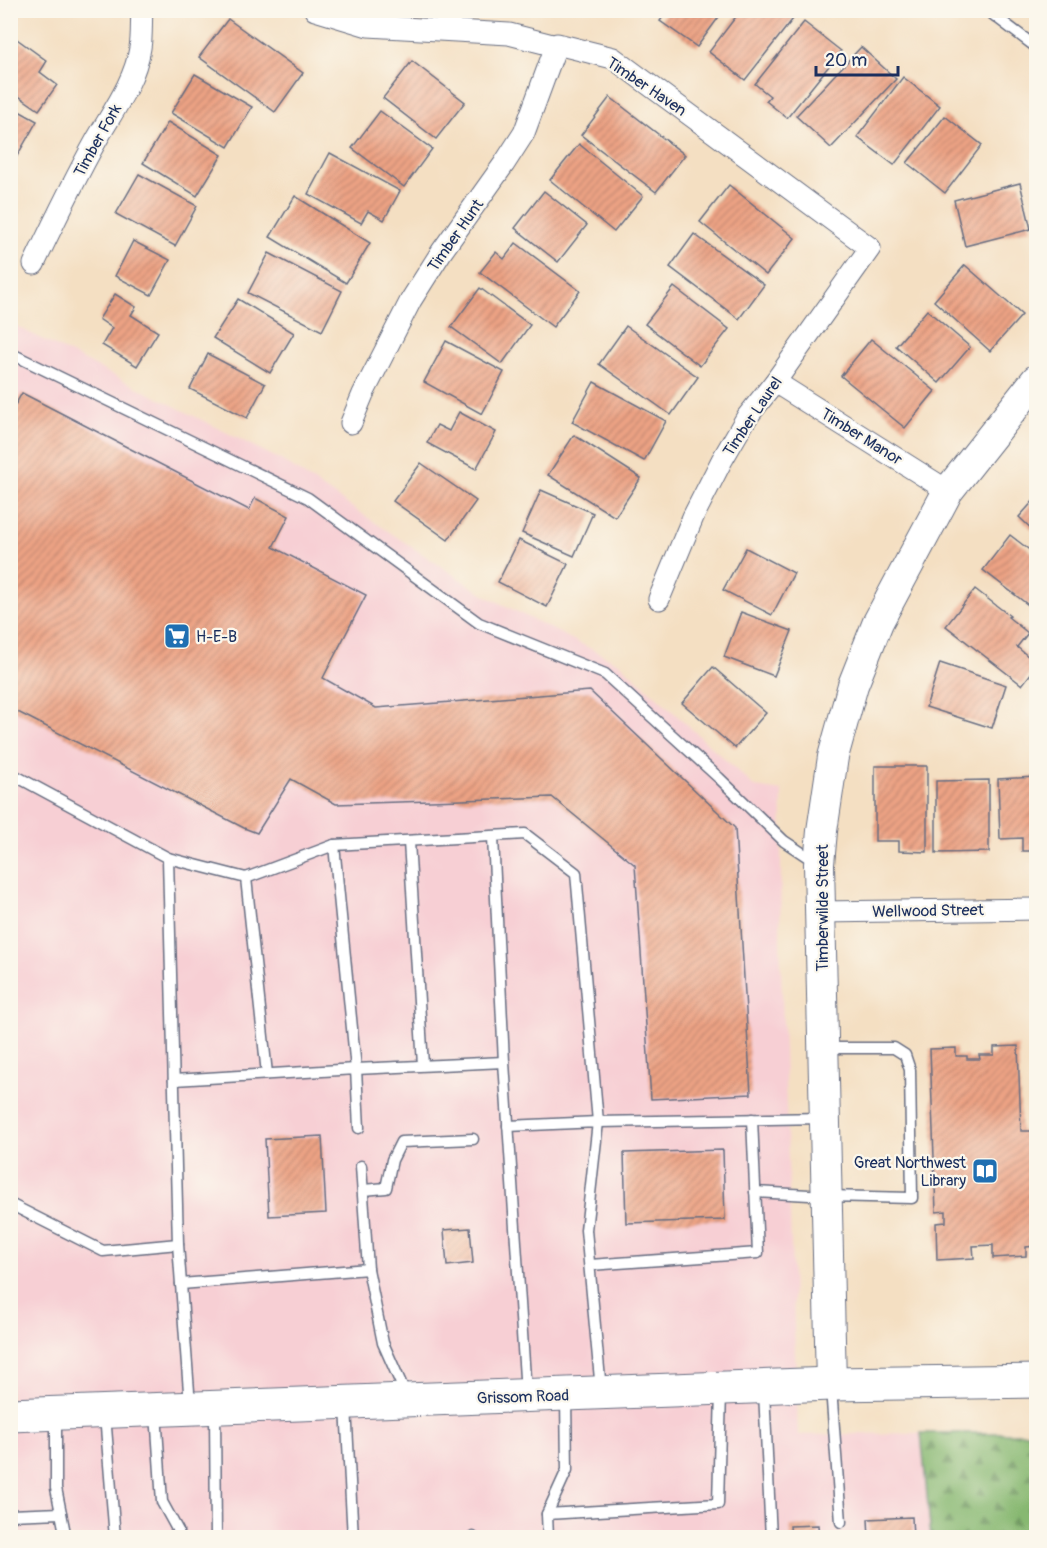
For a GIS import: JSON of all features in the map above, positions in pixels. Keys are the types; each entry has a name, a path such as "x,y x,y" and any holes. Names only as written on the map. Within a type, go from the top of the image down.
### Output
{"main road":[{"name":"Grissom Road","path":"10,1415 831,1384 1036,1381"}],"street":[{"name":"Timber Fork","path":"34,264 60,209 133,74 140,48 142,10"},
{"name":"Timber Haven","path":"315,10 368,26 509,33 613,58 870,248"},
{"name":"Timber Hunt","path":"351,423 363,394 411,300 524,133 556,46"},
{"name":"Timber Laurel","path":"659,599 693,518 747,417 775,382 870,248"},
{"name":"Timberwilde Street","path":"831,1384 819,864 833,757 853,685 878,622 948,491 1036,380"},
{"name":"Timber Manor","path":"775,382 948,491"},
{"name":"Wellwood Street","path":"820,912 1036,909"}],"lane":[{"path":"987,10 1036,47"},
{"path":"10,353 308,498 479,623 605,675 719,778 784,841 819,864"},
{"path":"10,773 168,858 246,878 334,845 525,834 576,873 598,1122 586,1230 602,1393"},
{"path":"493,837 504,1062 526,1396"},
{"path":"410,842 423,1065"},
{"path":"334,845 356,1069 359,1128"},
{"path":"168,858 178,1244 181,1284 202,1408 216,1538"},
{"path":"246,878 267,1074"},
{"path":"755,1192 912,1198 910,1070 905,1054 894,1048 824,1048"},
{"path":"174,1080 504,1062"},
{"path":"508,1126 825,1118"},
{"path":"590,1265 758,1253 752,1119"},
{"path":"363,1190 386,1188 392,1160 401,1142 472,1138"},
{"path":"360,1166 368,1269 383,1343 409,1400"},
{"path":"10,1204 103,1251 178,1244"},
{"path":"181,1284 368,1269"},
{"path":"831,1384 841,1522"},
{"path":"764,1387 771,1538"},
{"path":"547,1514 718,1504 722,1388"},
{"path":"548,1538 547,1514 567,1470 566,1394"},
{"path":"346,1402 353,1538"},
{"path":"156,1410 162,1502 178,1531 178,1538"},
{"path":"105,1412 115,1538"},
{"path":"56,1413 56,1488 66,1538"},
{"path":"10,1515 61,1513"}],"shaded area":[{"path":"10,323 281,460 484,595 621,664 755,787 782,791 780,939 798,1435 921,1433 943,1537 11,1537"}],"green space":[{"path":"921,1433 1036,1433 1036,1537 931,1537"}],"building":[{"path":"668,10 724,10 697,47 660,21"},
{"path":"741,10 800,10 745,80 709,52"},
{"path":"228,19 303,73 275,112 199,57"},
{"path":"804,22 841,51 787,118 766,101 770,96 755,84"},
{"path":"10,34 47,61 40,72 57,85 39,110 10,90"},
{"path":"861,47 896,79 831,148 796,116"},
{"path":"412,61 465,102 436,139 383,98"},
{"path":"195,74 252,107 228,147 171,113"},
{"path":"903,77 940,106 894,165 857,137"},
{"path":"610,97 685,155 656,192 581,135"},
{"path":"10,106 37,121 17,156 10,152"},
{"path":"380,111 432,149 404,187 352,148"},
{"path":"945,116 982,145 945,193 907,163"},
{"path":"168,122 222,155 197,196 143,163"},
{"path":"579,144 643,196 614,232 550,180"},
{"path":"330,153 400,191 384,220 368,211 361,223 308,194"},
{"path":"139,174 197,206 175,246 116,214"},
{"path":"1020,183 1031,229 965,246 954,200"},
{"path":"729,185 795,238 766,275 700,222"},
{"path":"544,191 587,225 558,262 515,228"},
{"path":"295,196 370,243 346,283 270,237"},
{"path":"694,234 764,285 739,319 670,267"},
{"path":"133,241 170,260 151,295 115,276"},
{"path":"516,243 580,291 553,327 480,272 496,252 504,259"},
{"path":"269,253 342,291 322,331 248,293"},
{"path":"965,265 1022,315 990,351 934,301"},
{"path":"674,287 729,329 700,366 645,324"},
{"path":"480,288 530,325 502,364 451,327"},
{"path":"115,294 136,307 131,315 158,332 137,366 102,345 112,328 99,319"},
{"path":"238,299 294,333 270,373 213,338"},
{"path":"927,310 970,347 939,383 896,346"},
{"path":"626,326 698,377 671,415 599,364"},
{"path":"871,339 935,391 905,428 841,376"},
{"path":"446,341 504,372 482,414 424,382"},
{"path":"208,354 265,384 247,418 190,389"},
{"path":"594,382 666,421 644,461 572,422"},
{"path":"22,393 249,510 255,498 289,516 273,547 366,595 323,678 376,708 590,691 735,828 751,1094 651,1099 635,865 552,797 336,804 291,779 257,833 10,708 10,414"},
{"path":"459,412 496,432 476,469 427,443 437,425 449,431"},
{"path":"574,435 641,478 615,517 548,475"},
{"path":"421,463 476,501 448,540 393,501"},
{"path":"541,490 593,513 574,556 522,533"},
{"path":"1036,498 1036,533 1019,517"},
{"path":"1010,535 1036,555 1036,611 983,570"},
{"path":"519,540 568,564 547,607 498,582"},
{"path":"746,548 794,573 772,615 723,590"},
{"path":"975,589 1028,633 1017,647 1036,663 1036,667 1022,685 946,626"},
{"path":"741,612 792,631 774,676 724,657"},
{"path":"940,663 1006,685 992,728 926,707"},
{"path":"713,667 766,713 735,748 682,703"},
{"path":"875,766 927,766 927,852 899,851 899,841 875,841"},
{"path":"1036,777 1036,851 1022,851 1022,838 1000,839 998,779"},
{"path":"989,780 989,852 936,853 936,781"},
{"name":"Great Northwest Library","path":"1018,1046 1021,1131 1036,1131 1036,1246 1026,1247 1026,1256 993,1258 993,1245 973,1246 974,1258 937,1260 936,1223 946,1222 946,1211 936,1212 930,1049 956,1048 956,1056 980,1059 979,1055 994,1055 994,1047"},
{"path":"322,1136 326,1213 269,1216 265,1139"},
{"path":"723,1150 725,1220 626,1223 624,1153"},
{"path":"470,1228 473,1263 447,1266 444,1230"},
{"path":"912,1517 913,1538 869,1538 868,1519"},
{"path":"818,1525 819,1538 791,1538 790,1526"}],"place":[{"name":"H-E-B","path":"177,636"},
{"name":"Great Northwest Library","path":"985,1171"}]}
